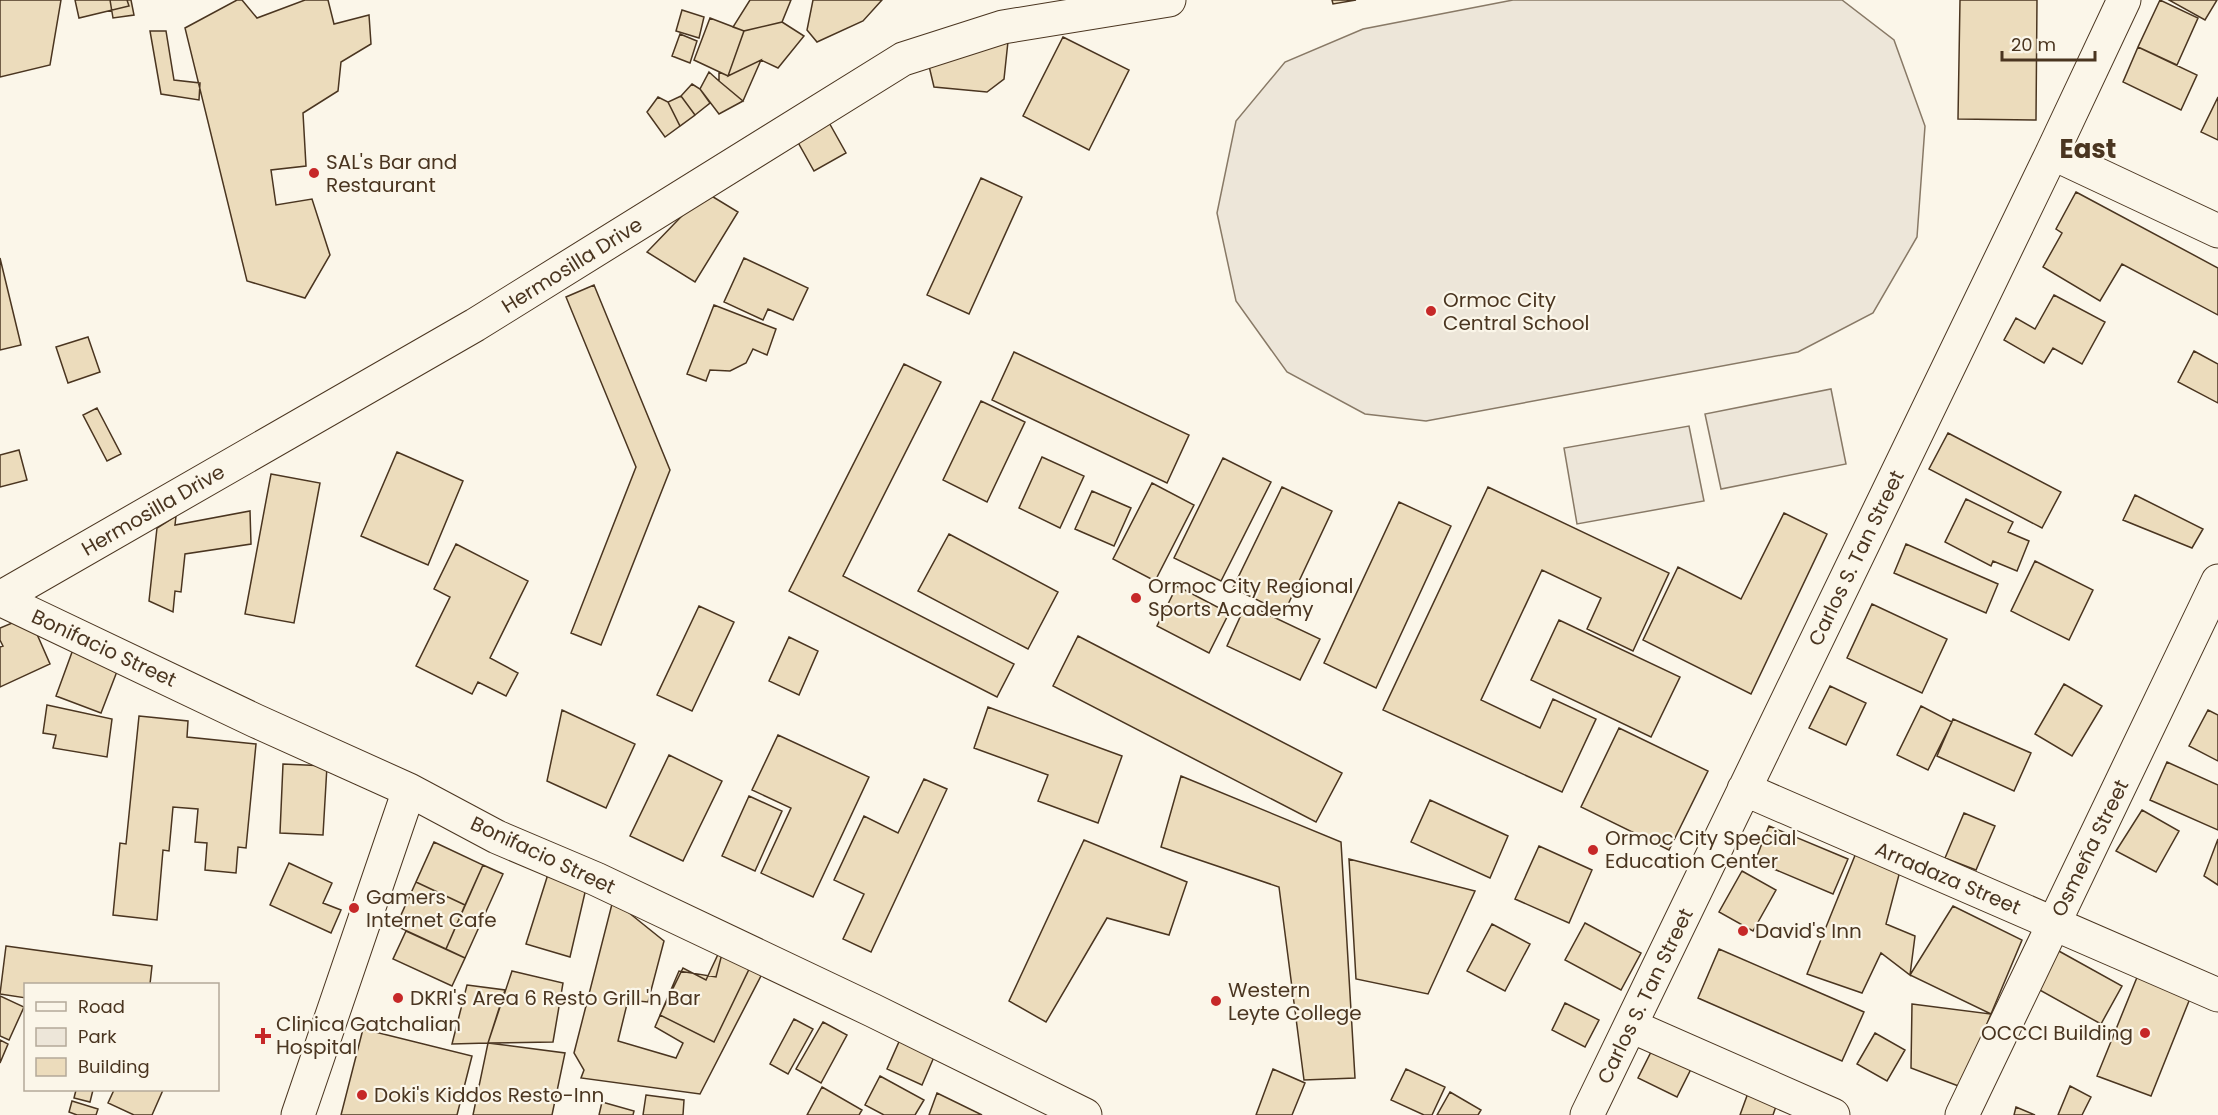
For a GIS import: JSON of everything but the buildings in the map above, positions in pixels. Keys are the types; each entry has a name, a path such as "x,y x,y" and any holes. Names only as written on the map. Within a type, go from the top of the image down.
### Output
{"street":[{"name":"Hermosilla Drive","path":"0,599 475,325 903,59 1003,27 1169,0"},
{"name":"Carlos S. Tan Street","path":"1587,1115 2124,0"},
{"path":"2052,153 2214,221"},
{"name":"Osmeña Street","path":"1962,1115 2218,581"},
{"name":"Bonifacio Street","path":"0,599 256,721 409,789 497,837 618,889 1085,1115"},
{"path":"298,1115 409,789"},
{"name":"Arradaza Street","path":"1744,789 2218,995"},
{"path":"1631,1026 1833,1115"}],"green space":[{"path":"1513,0 1842,0 1894,40 1925,126 1917,237 1873,313 1798,352 1426,421 1365,414 1287,372 1236,301 1217,213 1236,121 1285,62 1363,29"},
{"path":"1831,389 1846,464 1721,489 1705,414"},
{"path":"1689,426 1704,501 1577,524 1564,448"}],"place":[{"name":"SAL's Bar and Restaurant","path":"314,173"},
{"name":"Ormoc City Central School","path":"1431,311"},
{"name":"Ormoc City Regional Sports Academy","path":"1136,598"},
{"name":"Ormoc City Special Education Center","path":"1593,850"},
{"name":"Gamers Internet Cafe","path":"354,908"},
{"name":"David's Inn","path":"1743,931"},
{"name":"DKRI's Area 6 Resto Grill 'n Bar","path":"398,998"},
{"name":"Western Leyte College","path":"1216,1001"},
{"name":"OCCCI Building","path":"2145,1033"},
{"name":"Clinica Gatchalian Hospital","path":"263,1036"},
{"name":"Doki's Kiddos Resto-Inn","path":"362,1095"}],"district":[{"name":"East","path":"2088,149"}]}
